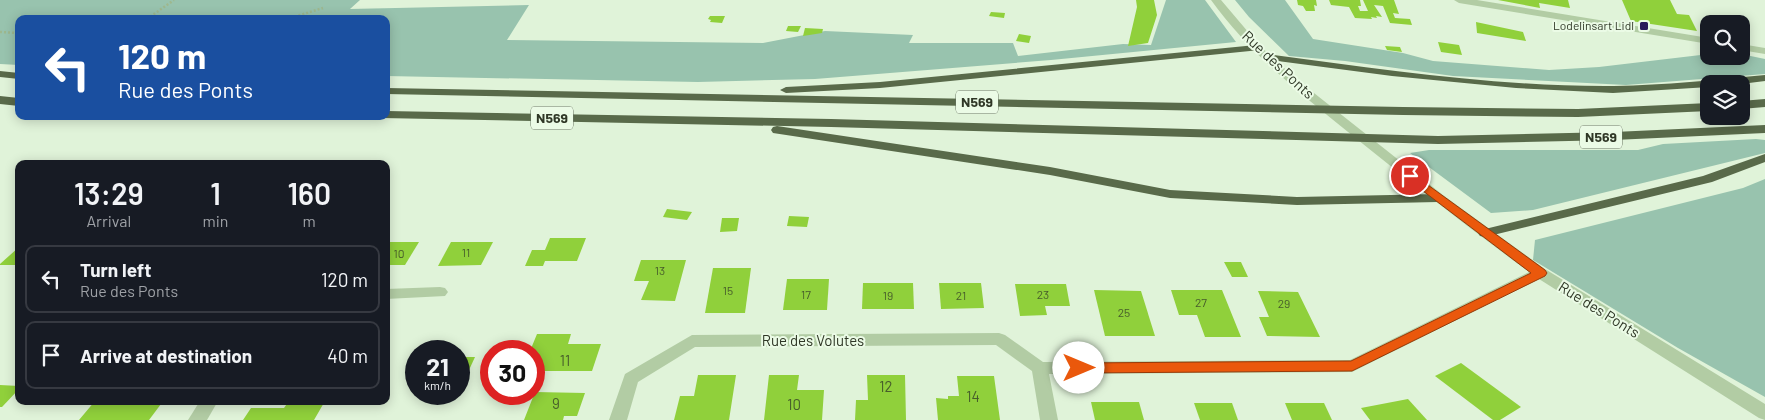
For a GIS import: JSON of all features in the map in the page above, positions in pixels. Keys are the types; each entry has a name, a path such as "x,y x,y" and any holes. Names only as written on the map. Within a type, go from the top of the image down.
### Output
{"highway":[{"path":"676,96 880,85 1256,48"},
{"path":"1267,57 1418,77 1509,85 1601,89 1700,84"},
{"path":"0,74 15,76"},
{"path":"1750,80 1765,78"},
{"name":"N569","path":"390,91 1578,113 1700,107"},
{"path":"0,100 15,102"},
{"path":"1750,104 1765,103"},
{"name":"N569","path":"390,115 717,121 1438,140 1614,136 1765,129"},
{"path":"717,121 1031,168 1170,194 1298,201 1438,198"},
{"path":"1485,233 1707,179 1765,158"}],"street":[{"name":"Rue des Ponts","path":"1216,0 1256,48 1291,80 1438,198 1540,273 1765,413"},
{"path":"1459,0 1700,40"},
{"path":"1049,420 1040,368 1352,366 1540,273"},
{"path":"390,294 440,292"},
{"name":"Rue des Volutes","path":"618,420 631,378 692,341 998,339 1040,368"},
{"path":"197,420 207,405"}],"path":[{"path":"152,15 174,0"},
{"path":"300,15 322,8"},
{"path":"0,32 15,33"}],"green space":[{"path":"0,0 360,0 350,9 529,5 507,40 763,43 825,31 913,35 909,43 1013,43 1018,56 1123,44 1151,45 1166,0 1205,0 1236,42 1051,60 815,79 698,82 390,76 390,15 15,15 15,65 0,64"},
{"path":"1235,0 1285,0 1313,39 1403,53 1433,61 1549,70 1599,67 1700,55 1700,65 1750,65 1750,56 1765,59 1765,74 1700,75 1700,79 1626,85 1453,76 1345,61 1289,56 1249,17"},
{"path":"1765,140 1765,153 1533,210 1491,213 1410,153 1429,150 1638,150 1663,144"},
{"path":"1765,179 1765,397 1678,348 1533,260 1535,240 1743,188"}],"building":[{"path":"1136,0 1154,0 1157,15 1148,43 1128,46 1137,7"},
{"path":"1297,0 1316,0 1317,6 1314,5 1315,11 1306,11 1303,6 1298,5"},
{"path":"1329,0 1360,0 1361,6 1358,6 1360,11 1368,11 1363,0 1394,0 1399,14 1393,13 1395,18 1410,19 1412,25 1390,23 1383,6 1374,5 1382,17 1371,17 1372,19 1355,18 1349,7 1331,5"},
{"path":"1498,0 1568,0 1570,8 1539,3 1540,8"},
{"path":"1622,0 1670,0 1677,14 1689,15 1697,31 1631,21"},
{"path":"991,12 1005,13 1004,18 989,16"},
{"path":"710,16 725,16 722,23 710,22 711,20 708,19"},
{"path":"1476,22 1523,32 1526,41 1477,33"},
{"path":"788,26 801,26 798,32 786,31"},
{"path":"805,28 823,29 822,33 803,36"},
{"path":"1019,34 1031,36 1029,43 1016,41"},
{"path":"1438,42 1459,45 1462,55 1441,52"},
{"path":"1385,46 1400,47 1402,52 1387,50"},
{"path":"667,209 692,212 687,220 663,217"},
{"path":"789,216 809,217 807,227 787,226"},
{"path":"722,218 739,218 737,231 720,232"},
{"path":"550,238 586,238 577,261 545,261 543,266 525,266 532,250 545,250"},
{"path":"390,242 419,242 405,265 390,265"},
{"path":"451,242 493,242 481,265 438,266"},
{"path":"15,251 15,265 0,264"},
{"path":"641,260 686,260 675,301 641,300 649,281 634,281"},
{"path":"1224,262 1241,262 1248,277 1232,277"},
{"path":"713,268 751,268 745,313 705,313"},
{"path":"787,279 829,279 827,310 783,310"},
{"path":"863,283 913,283 914,309 862,309"},
{"path":"939,283 981,283 984,308 941,309"},
{"path":"1015,284 1066,284 1070,306 1045,306 1047,315 1020,316"},
{"path":"1094,290 1141,291 1155,336 1105,336"},
{"path":"1171,290 1222,290 1241,337 1205,337 1197,315 1179,315"},
{"path":"1258,291 1298,292 1320,337 1267,336 1259,317 1269,317"},
{"path":"537,334 571,334 568,344 601,344 592,371 545,371 545,340 535,340"},
{"path":"470,357 475,357 470,368"},
{"path":"1461,363 1521,407 1500,420 1493,420 1435,376"},
{"path":"698,375 736,375 729,420 674,420 680,396 694,396"},
{"path":"769,375 799,375 797,390 824,390 822,420 764,420"},
{"path":"867,375 905,375 906,420 855,420 856,400 868,400"},
{"path":"957,376 994,376 1000,420 938,420 936,398 948,399 948,396 959,396"},
{"path":"0,385 15,386 15,393 0,407"},
{"path":"545,392 585,393 577,416 564,416 563,420 524,420 530,405 545,405"},
{"path":"1408,399 1427,420 1370,420 1361,408"},
{"path":"1091,402 1139,402 1144,420 1095,420"},
{"path":"1194,403 1232,403 1238,420 1200,420"},
{"path":"1285,403 1324,403 1332,420 1292,420"},
{"path":"92,405 160,405 149,420 79,420"},
{"path":"286,405 323,405 314,420 243,420 251,408 284,408"}],"place":[{"name":"Lodelinsart Lidl","path":"1644,26"}],"route":[{"path":"1079,368 1352,366 1540,273 1410,176"}]}
